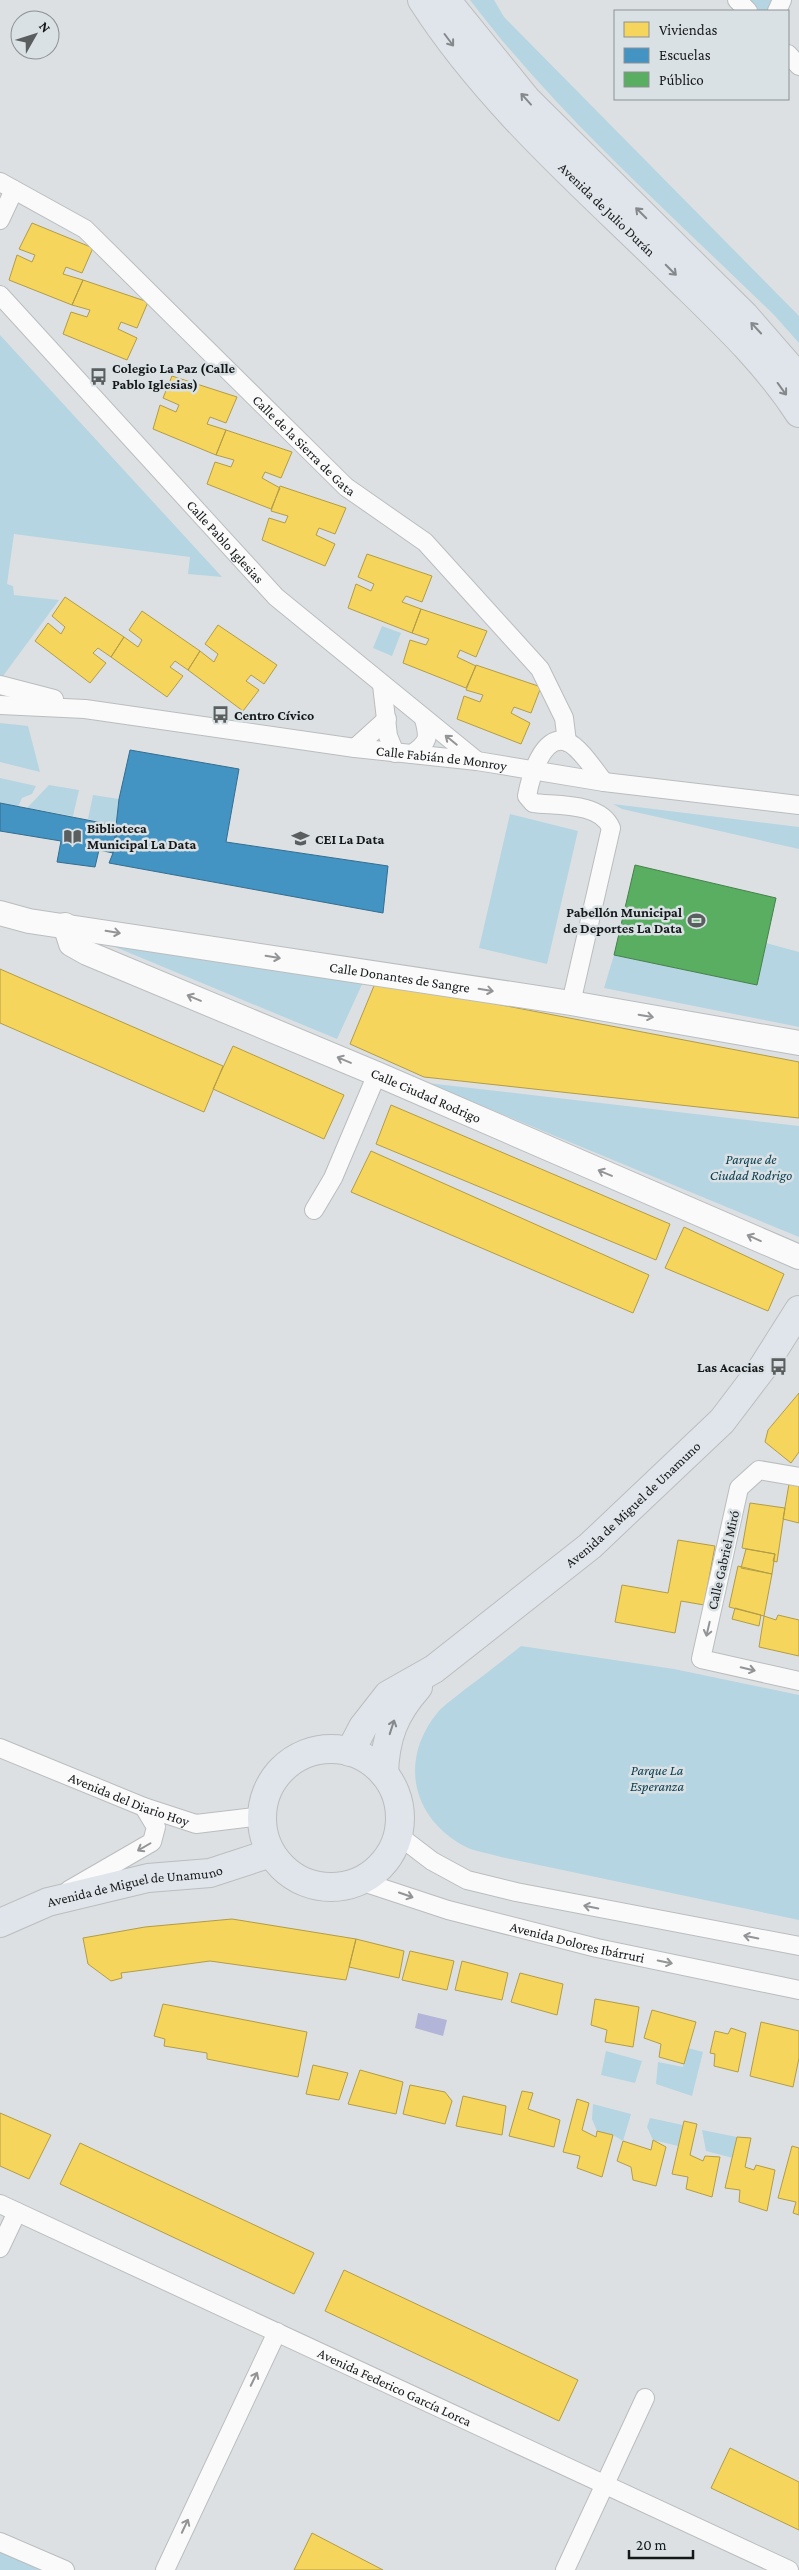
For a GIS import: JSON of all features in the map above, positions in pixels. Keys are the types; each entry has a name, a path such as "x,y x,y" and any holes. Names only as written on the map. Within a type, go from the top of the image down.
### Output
{"main road":[{"name":"Avenida de Julio Durán","path":"422,0 438,25 494,97 731,329 770,372 799,413"},
{"name":"Avenida de Julio Durán","path":"446,0 534,107 745,316 799,378"},
{"name":"Calle Donantes de Sangre","path":"0,913 29,921 571,1003 799,1043"},
{"name":"Calle Ciudad Rodrigo","path":"65,925 71,944 87,953 377,1074 799,1257"},
{"name":"Avenida de Miguel de Unamuno","path":"350,1752 363,1727 388,1695 434,1669 590,1546 722,1421 763,1367 799,1310"},
{"name":"Avenida de Miguel de Unamuno","path":"384,1774 385,1750 395,1718 434,1669"},
{"path":"329,1749 350,1752 369,1760 384,1774 395,1793 398,1807 398,1835 390,1854 377,1870 360,1881 340,1886 330,1886 301,1880 284,1869 271,1853 264,1835 262,1816 266,1795 272,1783 290,1762 309,1752 329,1749"},
{"name":"Avenida de Miguel de Unamuno","path":"0,1923 48,1902 148,1878 210,1873 271,1853"}],"street":[{"path":"737,0 747,10"},
{"path":"789,55 799,66"},
{"path":"0,220 7,186"},
{"name":"Calle de la Sierra de Gata","path":"7,186 84,229 346,487 425,542 540,669 564,718 567,742"},
{"name":"Calle Pablo Iglesias","path":"0,295 270,591 382,685 477,761"},
{"name":"Calle Fabián de Monroy","path":"0,685 85,709"},
{"path":"382,685 388,736 404,753 424,745 428,736 424,719"},
{"name":"Calle Fabián de Monroy","path":"0,705 85,709 355,748 477,761 604,782 799,804"},
{"path":"355,748 387,719"},
{"path":"571,1003 611,828 605,818 590,810 533,803 527,796 532,770 548,747 560,741 567,742 575,747 604,782"},
{"path":"314,1210 332,1178 377,1074"},
{"name":"Calle Gabriel Miró","path":"799,1477 759,1470 739,1488 701,1659 799,1680"},
{"name":"Avenida del Diario Hoy","path":"0,1748 144,1807 196,1824 262,1816"},
{"path":"48,1902 152,1842 156,1827 144,1807"},
{"path":"398,1835 432,1861 467,1880 516,1892 799,1946"},
{"name":"Avenida Dolores Ibárruri","path":"360,1881 448,1910 597,1948 799,1990"},
{"name":"Avenida Federico García Lorca","path":"0,2204 789,2570"},
{"path":"0,2248 17,2212"},
{"path":"165,2570 277,2332"},
{"path":"565,2570 645,2398"},
{"path":"0,2542 65,2570"}],"green space":[{"path":"470,0 494,0 504,17 799,316 799,343 775,316 578,124 540,84"},
{"path":"749,0 776,0 771,10 758,10"},
{"path":"0,335 222,577 188,574 190,557 14,534 7,584 13,586 14,595 59,600 3,676 0,675"},
{"path":"382,626 401,633 392,656 373,648"},
{"path":"0,723 28,726 40,772 0,762"},
{"path":"0,778 36,786 32,794 22,798 18,807 0,803"},
{"path":"49,785 79,790 73,816 27,808"},
{"path":"93,795 119,799 118,826 88,819"},
{"path":"613,804 799,827 799,849 622,809"},
{"path":"510,814 578,831 547,964 479,948"},
{"path":"766,943 799,952 799,1027 604,988 614,955 756,985"},
{"path":"108,944 364,980 337,1039"},
{"name":"Parque de Ciudad Rodrigo","path":"427,1083 799,1126 799,1237"},
{"name":"Parque La Esperanza","path":"521,1646 674,1669 799,1695 799,1920 501,1857 468,1848 446,1834 432,1819 422,1803 416,1786 415,1767 418,1749 426,1730 441,1709"},
{"path":"688,2048 703,2052 692,2096 656,2084 658,2062 683,2067"},
{"path":"606,2051 642,2061 635,2083 601,2075"},
{"path":"593,2104 631,2114 623,2141 613,2135 597,2131 592,2119"},
{"path":"650,2118 683,2125 678,2146 653,2140 647,2127"},
{"path":"702,2130 737,2137 733,2158 706,2151"},
{"path":"0,2542 65,2570 0,2570"}],"shaded area":[{"path":"418,2013 447,2020 443,2036 415,2028"}],"building: Viviendas":[{"path":"32,223 93,248 82,273 66,267 63,274 83,280 72,305 9,280 17,255 32,262 35,255 19,249"},
{"path":"83,280 148,302 137,328 121,322 118,329 137,338 127,360 63,334 71,312 87,317 90,310 72,305"},
{"path":"172,376 237,397 226,423 210,417 207,424 226,430 216,455 153,429 160,405 176,412 179,405 163,398"},
{"path":"226,430 292,452 281,478 265,472 262,478 280,488 271,509 207,484 215,462 231,467 234,460 216,455"},
{"path":"280,486 346,508 335,534 319,528 316,535 335,544 325,566 262,540 269,518 285,523 288,516 271,511"},
{"path":"367,554 432,576 422,602 406,596 402,602 421,609 412,633 348,608 356,584 371,591 374,584 358,577"},
{"path":"65,597 124,637 111,657 98,648 93,653 106,663 90,683 35,641 48,623 61,634 65,627 52,616"},
{"path":"421,609 487,631 476,657 460,650 457,657 476,666 466,688 403,663 410,640 426,645 429,639 412,633"},
{"path":"142,611 200,651 188,670 175,661 170,667 183,676 167,697 111,657 124,637 138,647 142,640 129,630"},
{"path":"218,625 277,665 264,684 251,675 246,681 259,690 243,711 188,670 200,651 214,662 218,654 205,644"},
{"path":"476,665 541,687 531,713 514,707 511,713 530,723 521,744 457,719 464,696 480,702 483,695 466,690"},
{"path":"0,969 223,1066 204,1112 0,1023"},
{"path":"376,981 799,1062 799,1118 424,1077 350,1044"},
{"path":"233,1046 344,1095 324,1139 213,1089"},
{"path":"391,1105 670,1224 656,1260 376,1144"},
{"path":"371,1151 649,1275 633,1313 351,1192"},
{"path":"684,1227 784,1274 768,1311 665,1268"},
{"path":"799,1393 799,1452 791,1463 765,1442 768,1430"},
{"path":"789,1484 799,1486 799,1523 783,1519"},
{"path":"750,1503 785,1508 777,1562 773,1561 775,1554 742,1548"},
{"path":"678,1540 715,1546 704,1605 681,1601 675,1633 615,1622 622,1585 668,1593"},
{"path":"746,1549 775,1554 772,1574 741,1568"},
{"path":"738,1566 772,1574 764,1616 729,1607"},
{"path":"735,1608 761,1615 759,1626 732,1619"},
{"path":"778,1615 799,1620 799,1656 759,1647 764,1616 776,1620"},
{"path":"232,1919 356,1939 346,1980 210,1961 121,1973 122,1978 111,1981 88,1964 83,1938 145,1927"},
{"path":"356,1939 404,1951 399,1978 349,1967"},
{"path":"410,1951 454,1961 447,1990 402,1980"},
{"path":"462,1961 508,1973 502,2000 455,1990"},
{"path":"520,1973 563,1984 557,2015 511,2002"},
{"path":"595,1999 639,2007 633,2047 605,2042 607,2030 591,2025"},
{"path":"163,2004 307,2032 298,2077 207,2059 207,2053 164,2046 165,2039 154,2036"},
{"path":"652,2010 696,2022 684,2064 659,2057 661,2044 644,2038"},
{"path":"761,2022 799,2031 799,2058 793,2087 750,2076"},
{"path":"731,2028 746,2033 738,2072 714,2066 715,2054 710,2053 715,2031 728,2034"},
{"path":"313,2065 348,2073 339,2100 306,2094"},
{"path":"360,2070 403,2082 396,2114 348,2104"},
{"path":"410,2085 445,2092 452,2101 445,2124 403,2114"},
{"path":"522,2091 533,2093 528,2109 560,2120 554,2147 509,2136"},
{"path":"463,2096 506,2106 502,2135 456,2126"},
{"path":"577,2099 589,2103 582,2130 596,2137 597,2131 613,2135 602,2177 577,2168 580,2156 563,2152"},
{"path":"0,2113 51,2135 29,2179 0,2166"},
{"path":"684,2121 697,2124 690,2155 703,2161 705,2156 720,2157 712,2197 686,2189 688,2177 672,2174"},
{"path":"737,2137 751,2138 745,2167 754,2170 756,2165 775,2170 767,2211 739,2202 740,2190 725,2188"},
{"path":"653,2140 666,2147 656,2186 633,2180 631,2167 617,2161 623,2141 651,2150"},
{"path":"80,2143 314,2253 294,2294 60,2184"},
{"path":"792,2146 799,2148 799,2215 793,2213 796,2202 778,2198"},
{"path":"344,2270 578,2380 559,2421 325,2311"},
{"path":"730,2448 799,2482 799,2530 711,2488"},
{"path":"312,2533 383,2570 294,2570"}],"building: Escuelas":[{"path":"130,750 239,769 226,842 388,866 383,913 109,863 113,853 119,799"},
{"name":"Biblioteca Municipal La Data","path":"0,803 118,826 113,853 99,850 95,867 57,862 61,841 0,831"}],"building: Público":[{"name":"Pabellón Municipal de Deportes La Data","path":"635,865 776,898 757,985 614,955"}],"place":[{"name":"Colegio La Paz (Calle Pablo Iglesias)","path":"98,376"},
{"name":"Centro Cívico","path":"220,715"},
{"name":"Biblioteca Municipal La Data","path":"73,836"},
{"name":"CEI La Data","path":"301,839"},
{"name":"Pabellón Municipal de Deportes La Data","path":"696,920"},
{"name":"Las Acacias","path":"778,1367"}]}
